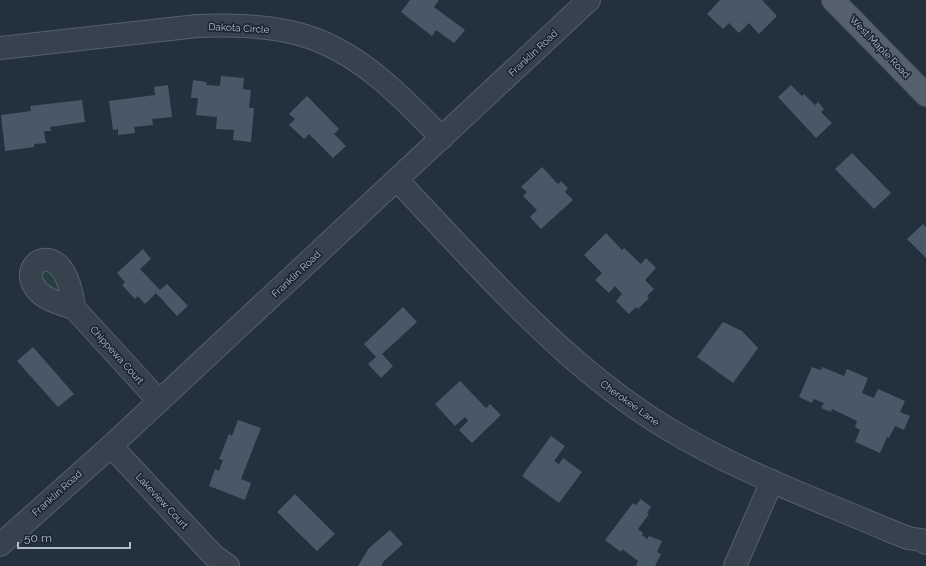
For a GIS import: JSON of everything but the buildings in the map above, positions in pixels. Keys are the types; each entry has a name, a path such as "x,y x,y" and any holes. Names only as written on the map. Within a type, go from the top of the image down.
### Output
{"main road":[{"name":"West Maple Road","path":"833,0 926,95"}],"street":[{"name":"Franklin Road","path":"0,545 159,401 589,0"},
{"name":"Dakota Circle","path":"0,48 197,26 268,28 288,31 302,34 339,49 356,60 393,90 442,138"},
{"name":"Cherokee Lane","path":"397,180 498,287 587,371 629,404 701,448 772,481 908,538 924,540"},
{"name":"Chippewa Court","path":"74,308 159,401"},
{"name":"Lakeview Court","path":"110,446 220,562"},
{"path":"735,566 772,481"}],"green space":[{"path":"51,269 67,296 42,287 41,272"}]}
